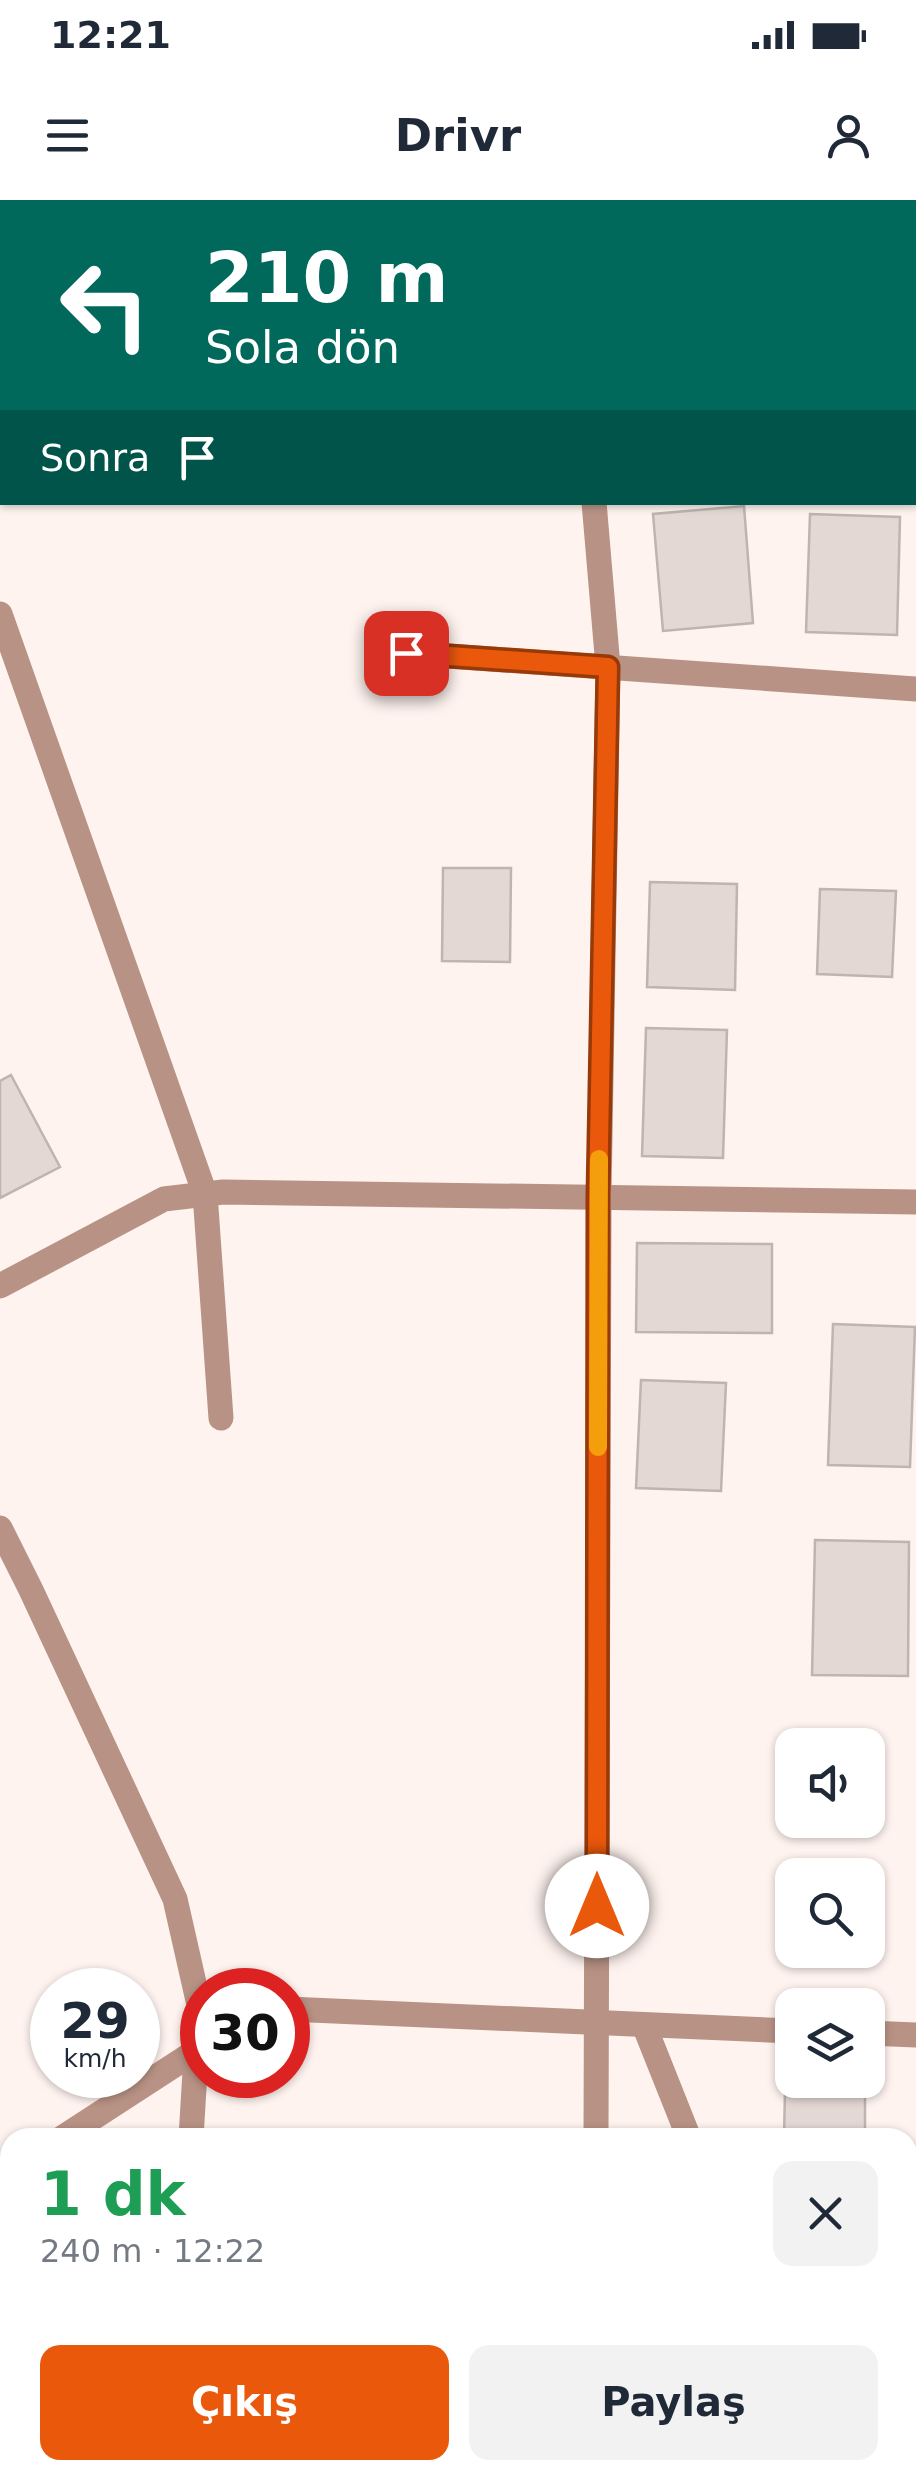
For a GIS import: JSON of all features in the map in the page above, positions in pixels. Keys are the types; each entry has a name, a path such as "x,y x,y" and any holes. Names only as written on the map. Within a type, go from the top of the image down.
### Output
{"street":[{"path":"594,505 608,667 598,1196 596,2128"},
{"path":"0,614 205,1194 221,1418"},
{"path":"406,653 916,689"},
{"path":"0,1286 164,1199 223,1192 916,1202"},
{"path":"0,1528 175,1899 192,1968"},
{"path":"310,2010 775,2029"},
{"path":"644,2025 685,2128"},
{"path":"885,2034 916,2035"},
{"path":"77,2128 180,2061"},
{"path":"192,2128 193,2098"}],"building":[{"path":"744,506 753,623 663,631 653,514"},
{"path":"810,514 900,517 897,635 806,632"},
{"path":"443,868 511,868 510,962 442,961"},
{"path":"650,882 737,884 735,990 647,987"},
{"path":"820,889 896,891 892,977 817,974"},
{"path":"646,1028 727,1030 723,1158 642,1156"},
{"path":"11,1075 60,1167 0,1198 0,1081"},
{"path":"637,1243 772,1244 772,1333 636,1332"},
{"path":"833,1324 915,1327 910,1467 828,1465"},
{"path":"641,1380 726,1383 721,1491 636,1488"},
{"path":"815,1540 909,1542 908,1676 812,1675"},
{"path":"785,2098 865,2098 865,2128 784,2128"}],"slow traffic":[{"path":"598,1447 599,1159"}],"route":[{"path":"406,653 608,667 598,1196 597,1906"}]}
